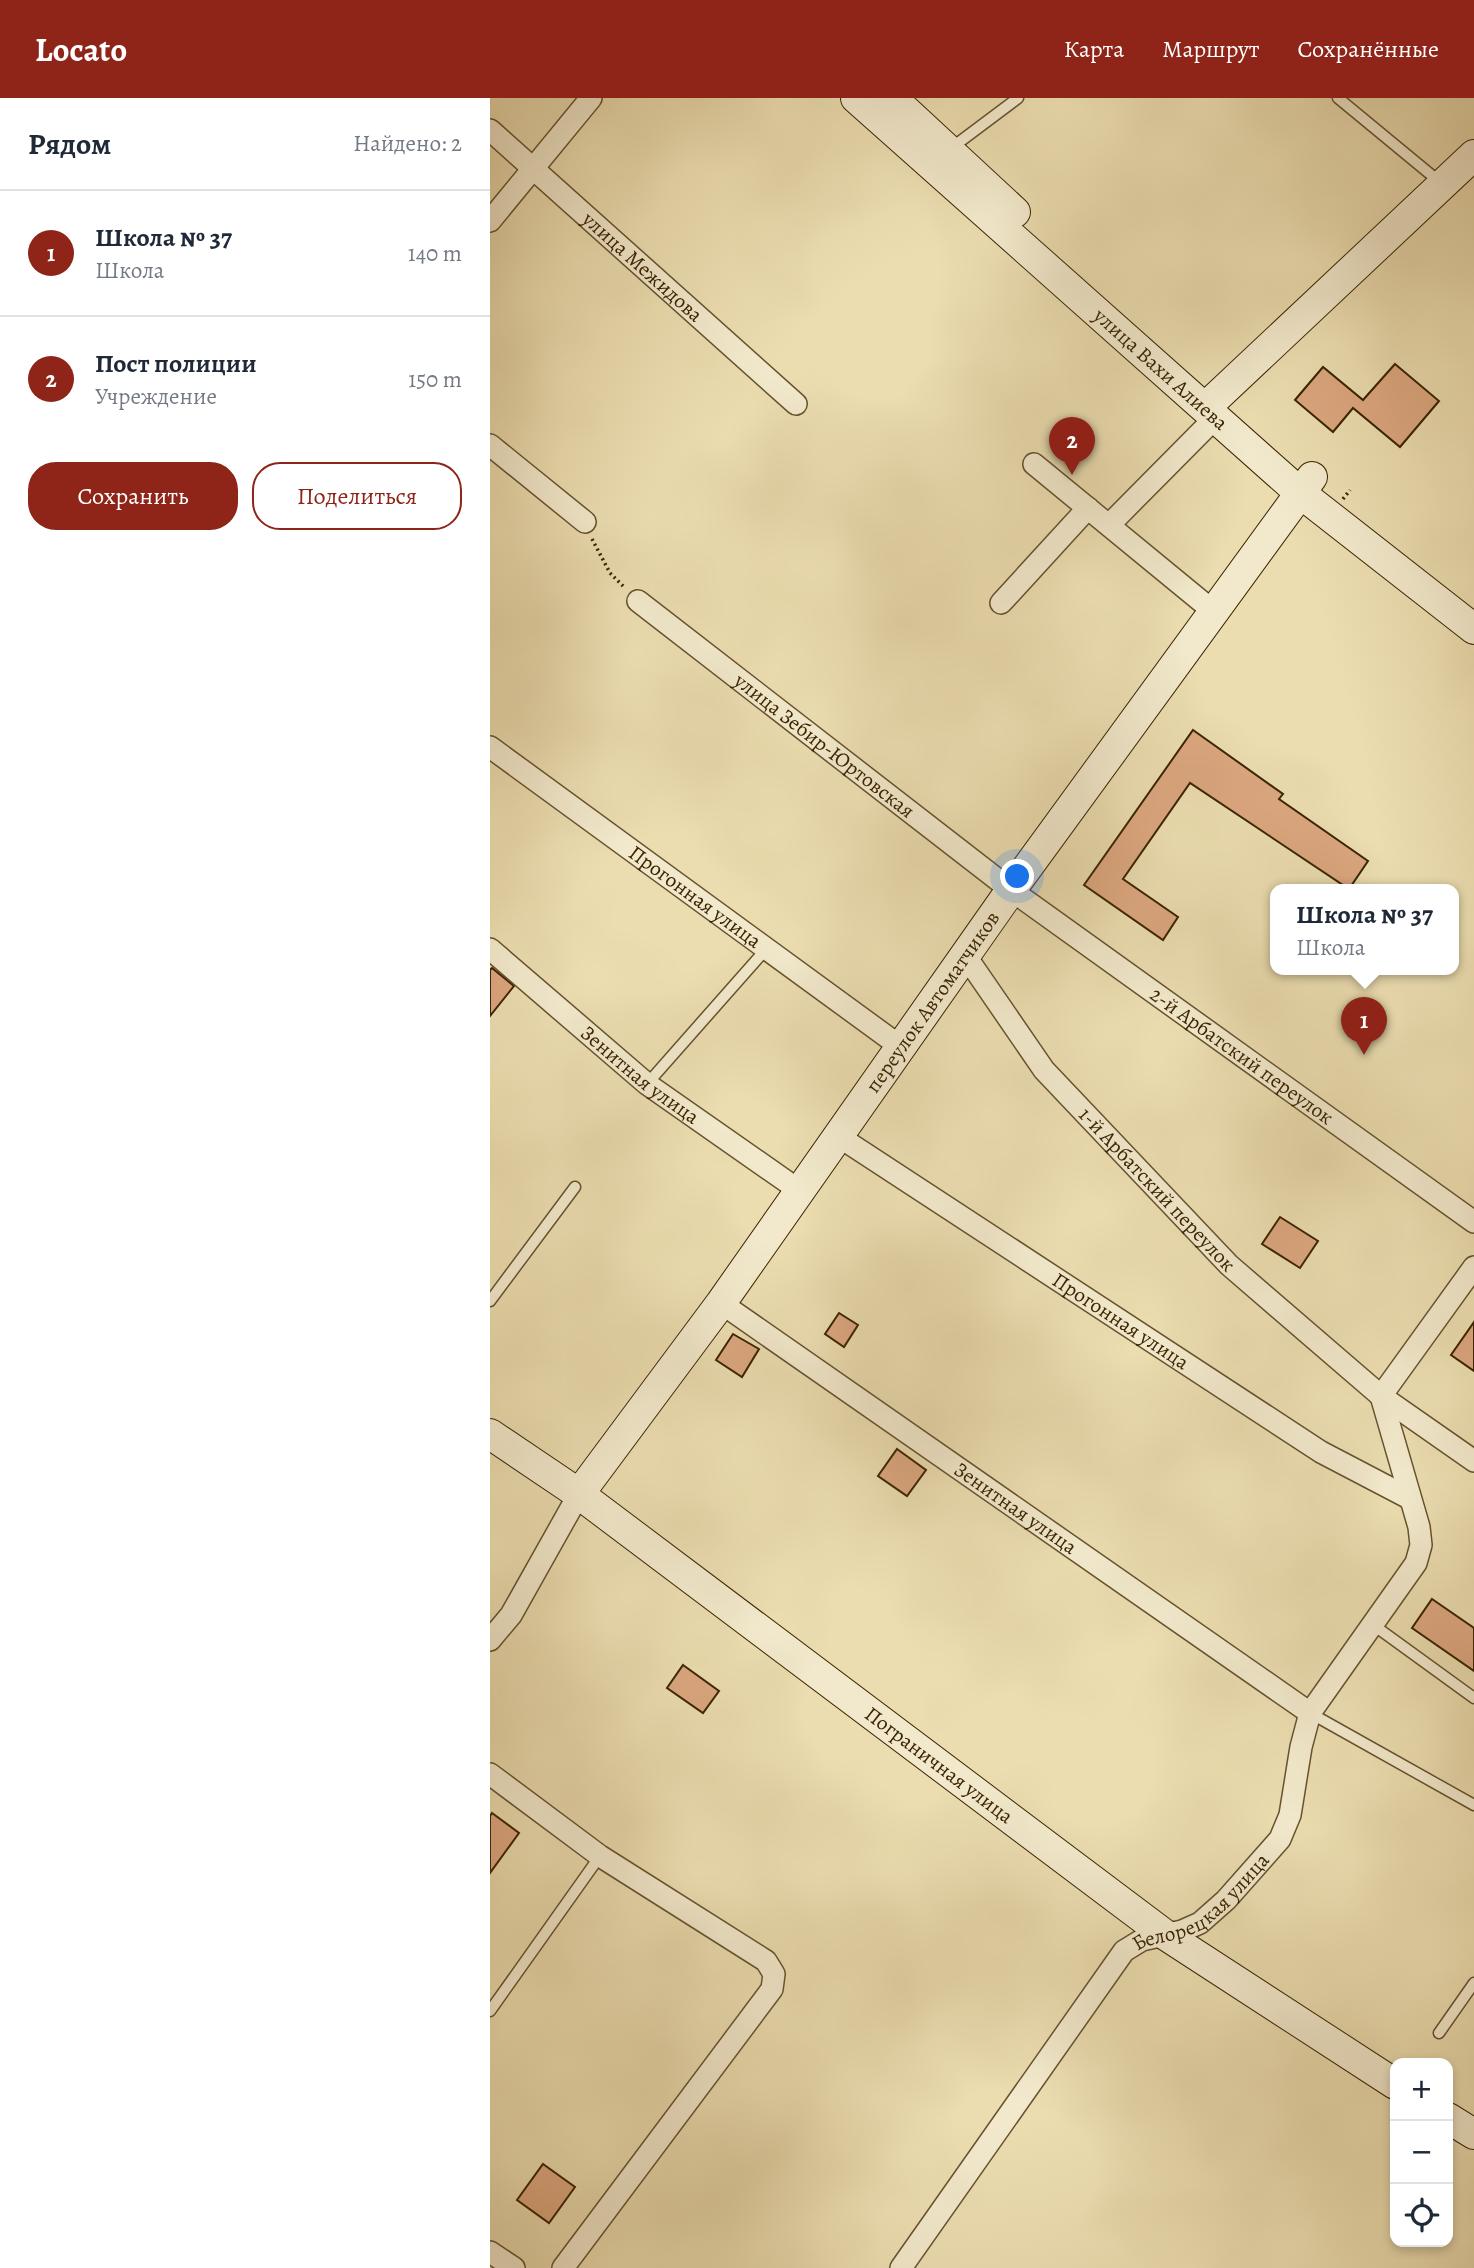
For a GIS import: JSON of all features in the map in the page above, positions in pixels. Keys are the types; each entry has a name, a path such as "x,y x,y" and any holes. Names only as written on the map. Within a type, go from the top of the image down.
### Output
{"street":[{"path":"490,221 592,98"},
{"name":"улица Вахи Алиева","path":"856,98 1474,629"},
{"name":"улица Вахи Алиева","path":"892,98 1213,406"},
{"name":"улица Межидова","path":"490,130 796,404"},
{"path":"1109,526 1213,406 1474,155"},
{"path":"490,445 585,522"},
{"path":"1034,464 1213,611"},
{"name":"улица Вахи Алиева","path":"1306,485 1474,607"},
{"name":"переулок Автоматчиков","path":"579,1494 721,1303 1011,890 1306,485"},
{"path":"1001,603 1088,508"},
{"name":"улица Зебир-Юртовская","path":"638,601 1011,890"},
{"name":"Прогонная улица","path":"490,747 901,1046"},
{"name":"2-й Арбатский переулок","path":"1011,890 1474,1222"},
{"name":"Зенитная улица","path":"490,949 647,1084 800,1191"},
{"name":"1-й Арбатский переулок","path":"965,955 1044,1070 1229,1265 1381,1395 1472,1456"},
{"name":"Прогонная улица","path":"838,1136 1321,1452 1409,1498"},
{"path":"1409,1498 1381,1395 1474,1267"},
{"name":"Зенитная улица","path":"721,1303 1310,1713"},
{"name":"Пограничная улица","path":"490,1434 579,1494 1164,1934 1390,2081"},
{"path":"490,1640 511,1615 579,1494"},
{"name":"Белорецкая улица","path":"901,2268 1124,1951 1142,1940 1200,1923 1227,1900 1280,1839 1290,1815 1301,1747 1310,1713 1416,1563 1421,1545 1419,1527 1409,1498"},
{"path":"490,1774 600,1856 766,1961 774,1974 772,1989 563,2268"},
{"path":"1453,2121 1474,2134"},
{"path":"490,2252 514,2268"}],"lane":[{"path":"948,150 1018,98"},
{"path":"1338,98 1443,185"},
{"path":"647,1084 767,948"},
{"path":"490,1301 575,1187"},
{"path":"1372,1624 1474,1698"},
{"path":"1310,1713 1474,1805"},
{"path":"490,2011 600,1856"},
{"path":"1439,2033 1474,1983"}],"path":[{"path":"585,522 610,573 638,601"}],"building":[{"path":"1395,364 1439,401 1400,447 1353,408 1333,432 1295,400 1323,367 1363,400"},
{"path":"1193,730 1283,794 1279,799 1368,861 1352,884 1342,884 1190,783 1123,879 1178,917 1163,940 1084,885"},
{"path":"492,968 514,986 490,1016 490,970"},
{"path":"1280,1217 1318,1241 1300,1268 1262,1244"},
{"path":"839,1313 858,1325 844,1347 825,1334"},
{"path":"1474,1322 1474,1371 1451,1355"},
{"path":"733,1334 759,1349 742,1377 716,1360"},
{"path":"897,1449 926,1470 907,1496 878,1476"},
{"path":"1432,1599 1474,1628 1474,1671 1412,1628"},
{"path":"683,1665 719,1691 703,1713 667,1688"},
{"path":"492,1813 519,1833 490,1873 490,1816"},
{"path":"543,2164 575,2187 549,2223 517,2200"}],"place":[{"name":"Пост полиции","path":"1072,475"},
{"name":"Школа № 37","path":"1364,1055"}]}
